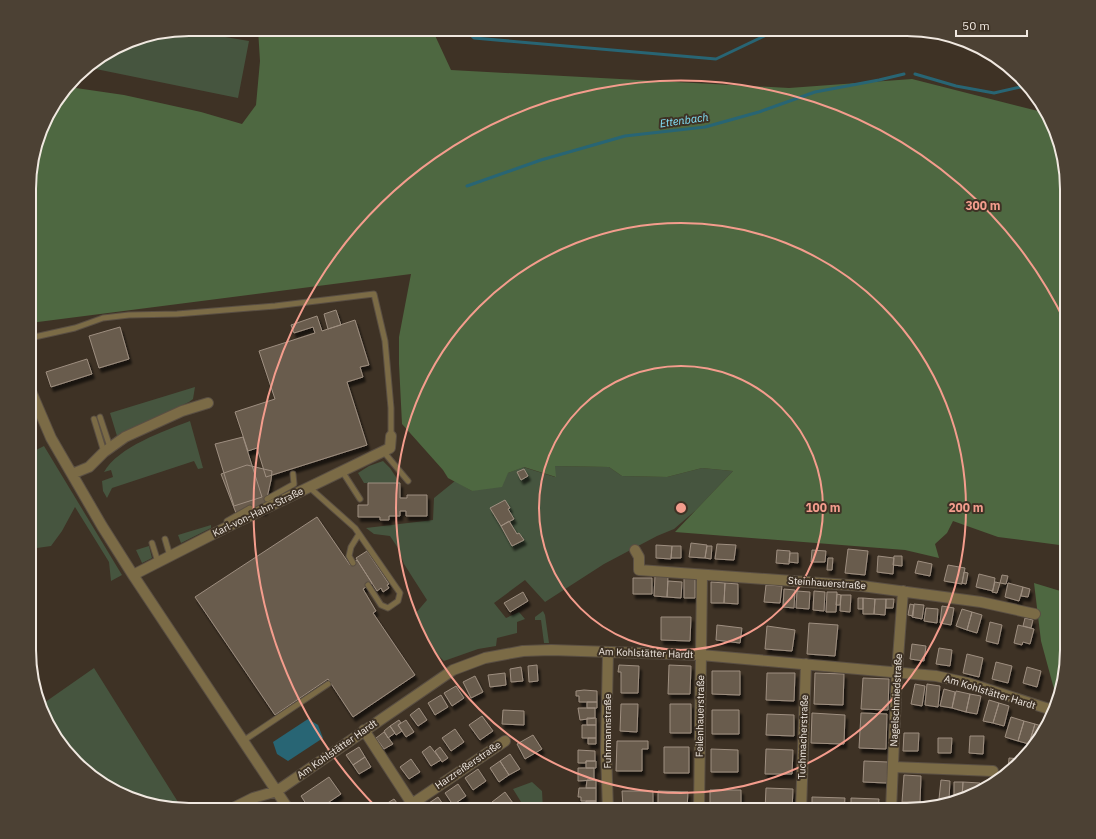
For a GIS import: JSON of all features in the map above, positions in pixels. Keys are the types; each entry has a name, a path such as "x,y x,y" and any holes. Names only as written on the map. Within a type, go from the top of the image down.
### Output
{"street":[{"path":"72,474 89,467 107,449 125,437 182,411 208,403"},
{"path":"36,404 50,438 133,575 285,803"},
{"path":"383,451 390,448 390,436"},
{"name":"Karl-von-Hahn-Straße","path":"133,575 229,526 383,451"},
{"name":"Steinhauerstraße","path":"635,550 639,557 639,570 862,586 981,602 1035,614"},
{"name":"Feilenhauerstraße","path":"699,803 702,575"},
{"name":"Nagelschmiedstraße","path":"891,803 897,672 903,591"},
{"name":"Am Kohlstätter Hardt","path":"277,791 453,670 485,658 532,651 701,655 936,676 968,683 1048,709"},
{"name":"Fuhrmannstraße","path":"608,652 606,750 608,803"},
{"name":"Tuchmacherstraße","path":"801,803 806,664"},
{"path":"364,730 411,803"},
{"name":"Harzreißerstraße","path":"419,803 504,741"},
{"path":"892,767 993,771"},
{"path":"243,803 253,798 277,791"}],"lane":[{"path":"36,337 75,328 103,318 275,306 374,294 385,341 391,408 390,436"},
{"path":"100,417 107,449"},
{"path":"94,419 107,449"},
{"path":"383,451 408,481"},
{"path":"342,471 360,499"},
{"path":"267,499 294,484 293,474"},
{"path":"309,487 355,528 400,593 398,601 388,608 381,606 368,585"},
{"path":"229,526 227,521 250,508"},
{"path":"354,563 349,556 351,547 359,534"},
{"path":"165,538 170,556"},
{"path":"152,543 158,562"},
{"path":"243,741 328,684"}],"green space":[{"path":"219,36 249,41 238,98 95,69 122,52 140,44 169,37"},
{"path":"258,36 435,36 451,70 789,88 912,79 1038,111 1052,140 1060,179 1060,545 998,537 953,521 947,533 935,544 939,558 905,550 675,532 733,471 702,468 667,477 622,476 609,467 555,466 556,477 524,467 508,473 502,487 472,491 448,478 443,470 402,424 399,337 411,274 36,322 37,169 44,140 52,122 62,104 74,88 124,95 201,112 242,124 256,105 260,61"},
{"path":"195,387 193,399 189,402 117,436 110,413"},
{"path":"190,421 203,468 198,469 194,461 112,488 107,498 103,491 102,481 113,477 111,470 104,472 111,463 120,455 142,441"},
{"path":"44,446 122,575 111,581 109,562 75,507 62,531 51,546 36,548 36,450"},
{"path":"383,461 390,468 400,483 364,483 358,473 369,466"},
{"path":"555,466 609,467 622,476 667,477 702,468 733,471 696,510 674,529 657,536 604,564 545,602 525,580 494,603 506,618 519,612 525,619 517,622 517,633 497,638 496,646 478,649 444,661 435,652 415,614 427,600 404,564 398,548 390,536 374,534 366,528 433,520 434,498 455,481 472,491 523,467 555,477"},
{"path":"211,525 211,528 181,543 178,535"},
{"path":"149,546 152,558 142,563 136,550"},
{"path":"1034,583 1060,591 1060,660 1054,691 1041,641"},
{"path":"543,611 545,615 549,643 544,643 541,620 535,620 535,617"},
{"path":"94,668 179,803 140,795 104,777 88,765 74,751 62,735 45,702"},
{"path":"532,782 542,791 543,803 522,803 513,789"}],"water":[{"path":"308,719 318,725 323,738 288,761 277,754 273,742"}],"building":[{"path":"336,310 341,325 328,329 324,314"},
{"path":"317,316 322,331 355,320 369,365 360,367 363,377 347,382 367,445 266,477 257,448 248,451 235,412 275,399 259,351 315,333 313,327 294,333 291,325"},
{"path":"120,327 129,359 99,368 89,336"},
{"path":"87,359 92,374 51,387 46,372"},
{"path":"243,437 262,497 234,506 215,444"},
{"path":"247,465 272,471 264,511 248,508 236,513 221,474"},
{"path":"524,469 528,476 521,480 517,472"},
{"path":"368,483 400,483 400,498 407,498 407,495 427,495 427,516 406,516 406,511 400,511 400,516 389,516 389,520 380,520 380,517 358,517 358,505 368,505"},
{"path":"505,500 514,519 501,526 490,508"},
{"path":"317,517 350,565 357,560 372,583 363,589 376,611 373,613 415,675 353,717 328,679 275,715 195,597"},
{"path":"509,521 517,534 519,533 524,540 512,546 501,526"},
{"path":"691,543 707,545 705,558 689,557"},
{"path":"717,544 736,545 734,560 715,559"},
{"path":"656,545 672,546 671,559 656,558"},
{"path":"672,546 681,546 681,558 671,558"},
{"path":"707,546 712,546 711,559 705,558"},
{"path":"848,549 868,551 865,575 845,573"},
{"path":"777,550 790,551 789,564 776,563"},
{"path":"812,550 826,551 825,562 811,562"},
{"path":"367,551 389,584 387,585 389,588 383,592 381,588 377,591 356,558"},
{"path":"790,553 798,553 798,563 789,562"},
{"path":"878,556 894,558 893,574 877,572"},
{"path":"894,556 902,556 902,566 893,565"},
{"path":"828,558 833,558 832,570 827,570"},
{"path":"918,561 932,564 930,576 915,573"},
{"path":"948,565 965,568 962,584 944,581"},
{"path":"964,572 968,573 966,584 962,583"},
{"path":"979,574 995,578 993,591 976,587"},
{"path":"1002,575 1008,576 1006,584 1000,583"},
{"path":"655,576 668,576 667,597 654,596"},
{"path":"633,578 652,578 652,594 633,594"},
{"path":"684,578 695,578 695,598 684,598"},
{"path":"668,581 682,582 681,598 667,597"},
{"path":"711,582 725,583 724,603 711,603"},
{"path":"995,582 1000,583 997,593 992,592"},
{"path":"725,583 738,584 738,604 724,603"},
{"path":"1008,583 1023,587 1019,601 1005,597"},
{"path":"766,585 782,586 780,603 764,602"},
{"path":"1023,587 1030,589 1028,597 1021,596"},
{"path":"784,589 795,590 794,608 783,607"},
{"path":"797,591 810,592 809,609 796,608"},
{"path":"814,591 825,592 824,611 813,610"},
{"path":"523,592 528,601 510,612 504,603"},
{"path":"827,592 837,592 836,612 826,612"},
{"path":"837,594 841,595 840,605 836,605"},
{"path":"841,595 851,595 850,612 840,611"},
{"path":"858,598 863,598 863,609 858,609"},
{"path":"863,598 875,599 874,614 863,614"},
{"path":"875,599 886,599 885,615 874,614"},
{"path":"886,599 894,599 893,608 886,608"},
{"path":"910,604 914,605 913,616 908,615"},
{"path":"914,604 924,605 922,619 912,617"},
{"path":"942,606 954,608 951,625 940,623"},
{"path":"926,608 938,609 937,623 924,621"},
{"path":"962,609 972,612 967,630 956,626"},
{"path":"972,612 982,615 977,633 967,630"},
{"path":"661,617 691,617 690,641 661,640"},
{"path":"1025,618 1033,620 1031,628 1023,626"},
{"path":"990,622 1002,625 998,644 986,641"},
{"path":"809,623 838,625 835,656 807,654"},
{"path":"717,625 742,628 740,643 716,640"},
{"path":"1018,625 1034,629 1030,644 1023,642 1022,645 1014,643"},
{"path":"767,626 795,630 792,651 765,649"},
{"path":"912,644 926,646 924,661 910,659"},
{"path":"939,648 952,650 950,666 936,664"},
{"path":"967,654 983,658 979,677 963,673"},
{"path":"996,662 1012,666 1008,683 992,679"},
{"path":"537,665 538,681 529,682 528,666"},
{"path":"619,665 639,666 638,693 621,693 621,672 618,672"},
{"path":"669,665 691,666 690,694 668,694"},
{"path":"521,667 523,681 511,682 510,669"},
{"path":"1027,667 1041,671 1037,687 1023,683"},
{"path":"712,671 740,671 740,695 712,694"},
{"path":"505,673 506,685 490,687 488,675"},
{"path":"767,673 795,673 794,701 766,700"},
{"path":"815,673 844,674 843,705 814,704"},
{"path":"475,676 483,692 471,698 463,682"},
{"path":"863,678 889,679 888,710 861,709"},
{"path":"915,684 925,686 922,706 911,704"},
{"path":"927,684 940,686 938,707 925,705"},
{"path":"456,686 464,698 452,706 444,693"},
{"path":"944,689 955,692 952,708 940,706"},
{"path":"576,691 597,691 597,702 579,702 579,696 576,696"},
{"path":"956,691 970,694 966,712 952,708"},
{"path":"970,694 981,696 977,714 966,712"},
{"path":"441,695 448,707 435,715 428,703"},
{"path":"989,700 999,703 993,723 983,721"},
{"path":"587,702 597,702 597,708 587,708"},
{"path":"999,703 1009,706 1004,726 993,723"},
{"path":"621,704 638,704 637,732 620,731"},
{"path":"670,704 691,704 691,733 670,733"},
{"path":"419,708 427,720 418,726 410,715"},
{"path":"578,708 595,708 595,718 580,720"},
{"path":"503,710 524,711 524,725 502,724"},
{"path":"712,710 739,710 739,734 712,734"},
{"path":"812,713 845,715 844,744 811,743"},
{"path":"861,713 887,714 886,749 859,748"},
{"path":"767,714 794,715 794,736 766,735"},
{"path":"482,716 493,731 480,740 469,725"},
{"path":"1011,717 1024,721 1018,741 1005,737"},
{"path":"587,718 596,718 596,725 587,725"},
{"path":"399,720 401,723 398,725 402,731 396,735 390,726"},
{"path":"406,720 414,732 406,737 398,725"},
{"path":"1024,721 1035,724 1030,740 1028,744 1018,741"},
{"path":"1035,724 1039,725 1034,735 1030,740"},
{"path":"582,725 596,725 596,738 582,738"},
{"path":"390,726 395,733 388,738 384,731"},
{"path":"455,729 464,742 451,751 442,738"},
{"path":"384,732 393,744 384,749 376,738"},
{"path":"904,733 919,733 918,751 903,751"},
{"path":"533,735 542,749 525,759 517,744"},
{"path":"970,736 984,736 983,754 969,753"},
{"path":"588,738 596,738 596,744 588,744"},
{"path":"938,738 952,738 951,753 938,753"},
{"path":"617,741 648,741 648,749 642,749 642,771 616,771"},
{"path":"430,746 441,760 431,766 422,752"},
{"path":"359,747 365,757 353,765 346,755"},
{"path":"440,747 448,758 442,762 435,751"},
{"path":"664,747 689,747 689,773 664,773"},
{"path":"711,749 738,750 738,772 711,772"},
{"path":"766,749 793,750 792,774 765,774"},
{"path":"578,750 595,751 595,761 578,763"},
{"path":"510,754 520,769 509,775 500,761"},
{"path":"365,757 371,767 359,774 353,765"},
{"path":"1009,758 1015,758 1008,765"},
{"path":"411,759 420,772 409,779 400,767"},
{"path":"500,761 509,775 499,782 490,768"},
{"path":"586,761 596,761 596,768 586,768"},
{"path":"864,761 888,762 887,783 863,782"},
{"path":"578,768 594,768 594,780 578,781"},
{"path":"478,769 486,781 473,790 465,778"},
{"path":"904,775 921,776 920,802 902,802"},
{"path":"329,777 341,794 328,803 306,803 301,796"},
{"path":"587,780 596,780 596,788 586,788"},
{"path":"941,780 950,781 949,797 939,799"},
{"path":"954,782 963,782 962,792 954,796"},
{"path":"963,782 980,783 974,787 962,792"},
{"path":"458,784 466,796 456,803 452,803 445,793"},
{"path":"579,788 596,788 596,801 581,801 581,797 578,797"},
{"path":"766,788 793,789 792,803 765,803"},
{"path":"710,790 741,790 741,803 710,803"},
{"path":"622,791 653,791 653,803 623,803"},
{"path":"658,791 688,792 687,803 658,803"},
{"path":"505,792 513,803 493,803 492,802"},
{"path":"438,797 442,803 429,803"},
{"path":"812,797 845,798 845,803 812,803"},
{"path":"851,798 879,799 879,803 851,803"},
{"path":"394,799 397,803 388,803"},
{"path":"586,801 596,801 596,803 586,803"}],"waterway":[{"path":"472,36 474,38 716,59 764,36"},
{"name":"Ettenbach","path":"467,186 541,160 625,136 705,127 759,112 815,92 904,74"},
{"name":"Ettenbach","path":"915,74 956,86 994,93 1021,87"}]}
